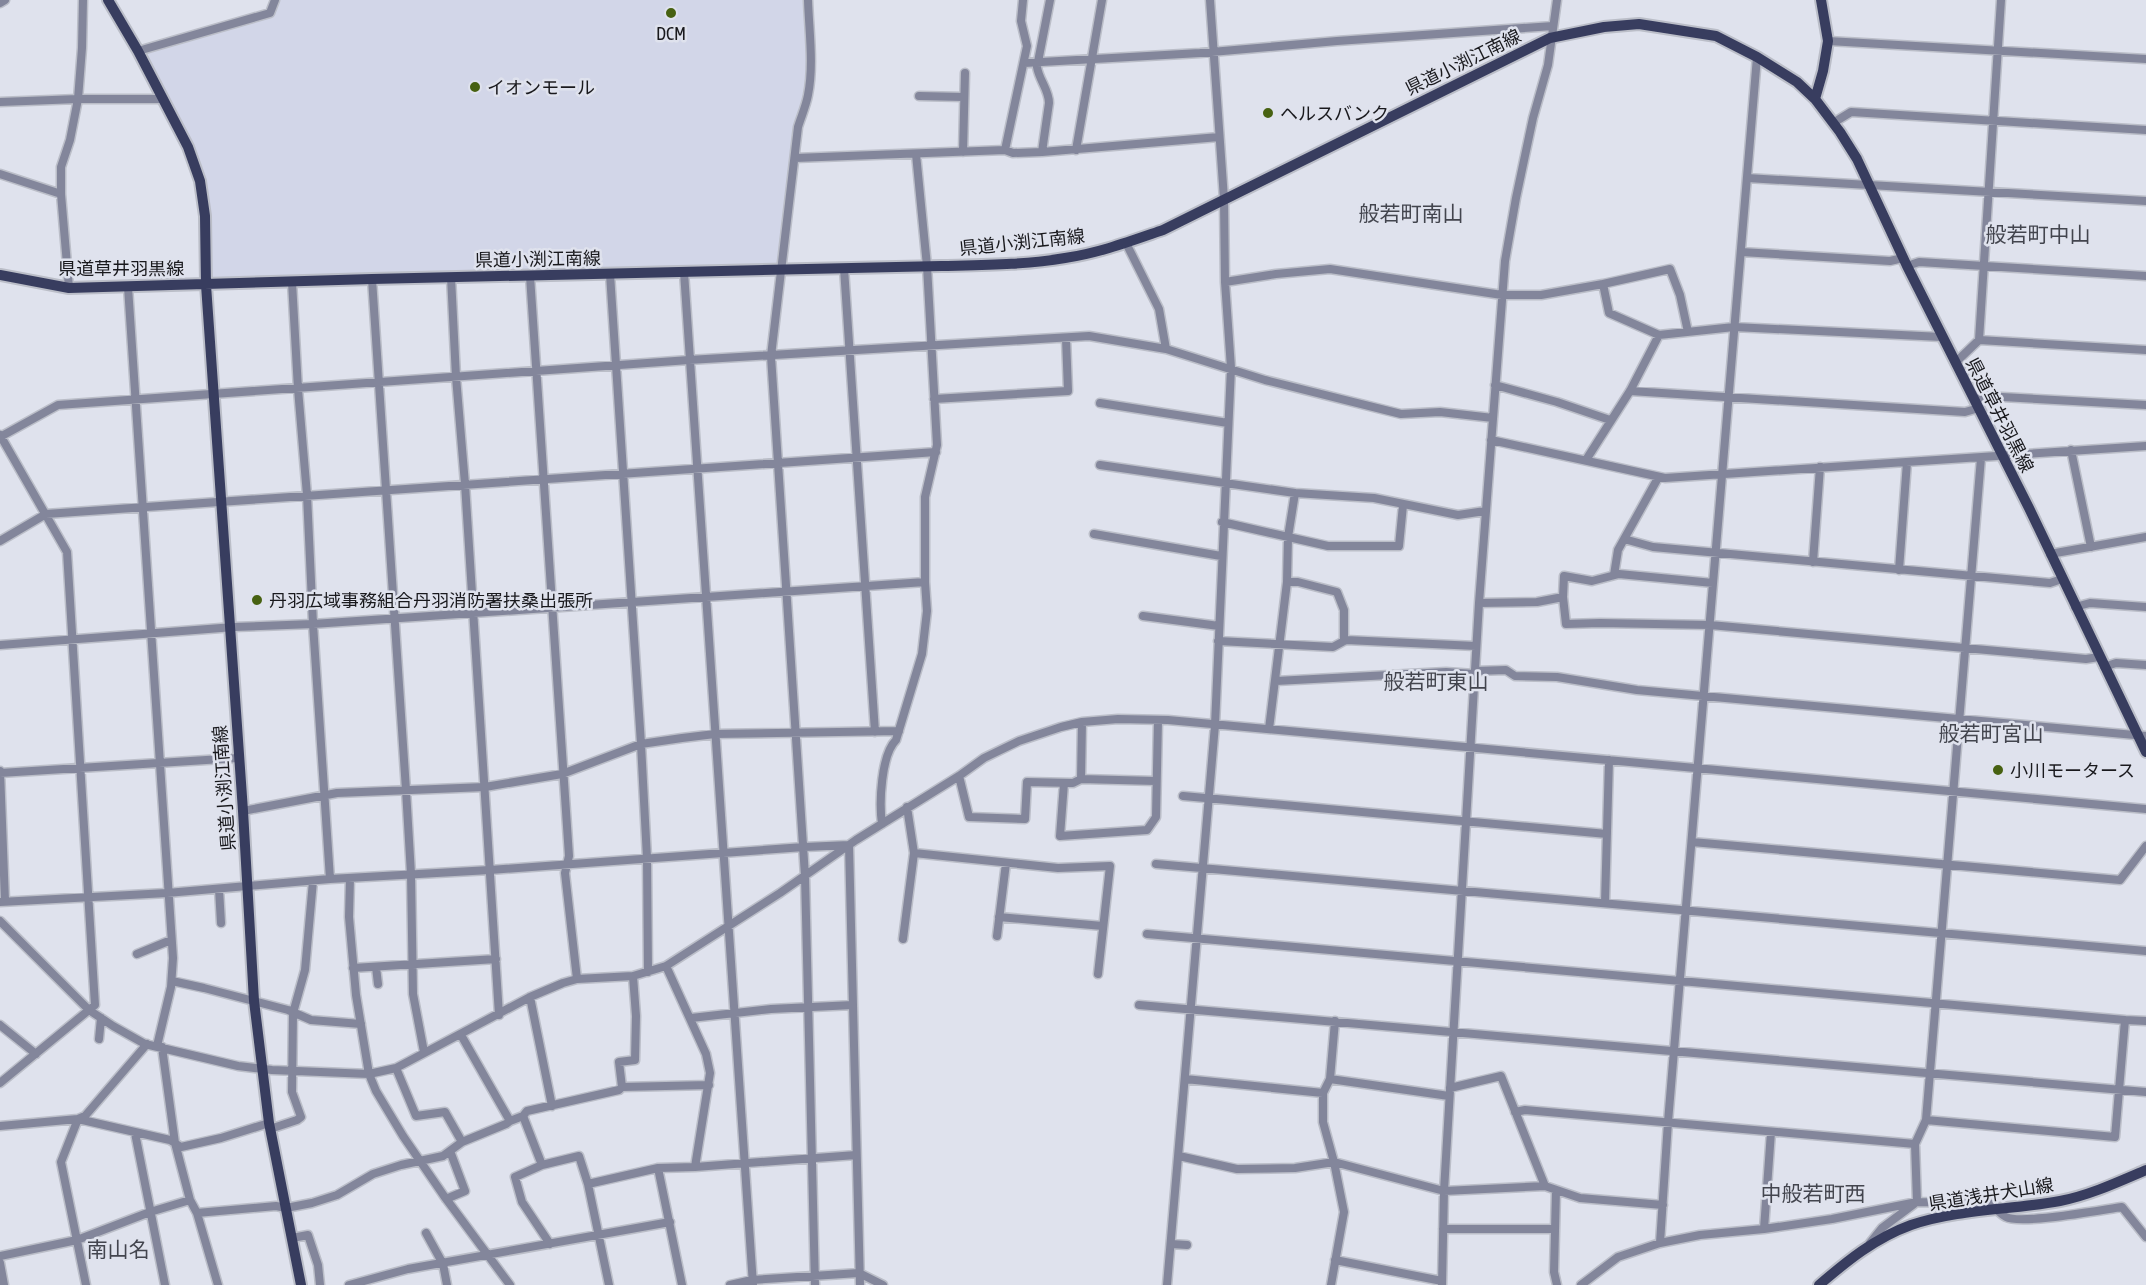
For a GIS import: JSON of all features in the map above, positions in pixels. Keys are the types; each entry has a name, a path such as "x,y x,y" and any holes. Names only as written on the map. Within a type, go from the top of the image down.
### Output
{"main road":[{"name":"県道小渕江南線","path":"108,0 138,51 188,147 200,181 205,216 206,285 254,1001 269,1126 301,1285"},
{"path":"1815,99 1828,41 1821,0"},
{"name":"県道小渕江南線","path":"206,285 927,266 1012,263 1066,258 1126,243 1163,230 1550,38 1604,27 1639,24 1716,36 1757,57 1797,82 1815,99"},
{"name":"県道草井羽黒線","path":"1815,99 1857,159 1905,262 1977,404 2102,662 2142,735 2146,752"},
{"name":"県道草井羽黒線","path":"0,276 69,288 206,285"},
{"name":"県道浅井犬山線","path":"1819,1285 1868,1246 1911,1225 1940,1217 2062,1201 2103,1189 2146,1170"}],"street":[{"path":"69,288 61,167 70,140 78,99 83,0"},
{"path":"138,51 270,14 275,0"},
{"path":"808,0 808,96 798,127 771,356 804,847 815,1285"},
{"path":"1005,150 1027,46 1021,21 1023,0"},
{"path":"1042,152 1049,96 1038,73 1038,63 1050,0"},
{"path":"1076,150 1102,0"},
{"path":"1167,1285 1215,726 1222,522 1231,368 1225,282 1224,198 1210,0"},
{"path":"1335,1260 1442,1283 1444,1191 1476,646 1505,261 1533,118 1548,65 1557,0"},
{"path":"1956,362 1979,340 2001,0"},
{"path":"1024,63 1553,26"},
{"path":"1828,41 2146,59"},
{"path":"1660,1243 1668,1122 1757,57"},
{"path":"963,152 965,73"},
{"path":"919,96 964,97"},
{"path":"0,102 163,99"},
{"path":"1833,123 1851,112 2146,130"},
{"path":"795,158 1005,150 1013,153 1042,152 1219,137"},
{"path":"882,824 880,790 922,654 927,611 925,496 936,452 927,266 916,154"},
{"path":"0,174 61,194"},
{"path":"1747,178 2146,201"},
{"path":"1126,243 1159,309 1166,349"},
{"path":"1741,252 2146,276"},
{"path":"844,268 874,732"},
{"path":"1225,282 1330,269 1502,295 1541,295 1670,269 1680,295 1688,332"},
{"path":"684,272 722,853 746,1163 752,1283"},
{"path":"609,274 641,744 647,858 648,972"},
{"path":"530,276 568,856 566,873 577,979"},
{"path":"451,277 499,1015"},
{"path":"372,279 411,874 413,994 424,1052"},
{"path":"292,282 330,879"},
{"path":"1603,284 1609,313 1659,335 1734,327 1942,337"},
{"path":"128,287 171,940 172,981 166,1015 159,1030 160,1047 175,1143 190,1200 197,1213 218,1285"},
{"path":"1586,460 1630,391 1659,335"},
{"path":"0,1083 95,1005 67,552 0,436 58,405 689,360 1089,336 1166,349 1265,380 1401,414 1440,412 1492,418"},
{"path":"934,399 1068,391 1066,338"},
{"path":"1979,340 2146,350"},
{"path":"1495,385 1610,420"},
{"path":"1630,391 1965,412 1984,396 2146,405"},
{"path":"1100,403 1228,423"},
{"path":"1491,440 1658,478 1722,476 1820,467 2146,446"},
{"path":"2071,450 2091,547"},
{"path":"0,541 46,514 936,452"},
{"path":"1917,1202 1915,1144 1926,1119 1981,458"},
{"path":"1899,570 1907,462"},
{"path":"1100,465 1295,493 1353,496 1458,515 1485,511"},
{"path":"1813,562 1820,467"},
{"path":"1614,575 1618,550 1658,478"},
{"path":"1269,729 1287,582 1288,537 1295,493"},
{"path":"1222,522 1328,546 1399,546 1403,505"},
{"path":"1094,534 1221,556"},
{"path":"2050,554 2146,537"},
{"path":"1624,539 1653,547 1971,577 2050,583 2062,579"},
{"path":"1713,583 1614,575 1592,581 1564,576 1563,597 1566,624 1710,625 2146,665"},
{"path":"0,645 925,582"},
{"path":"1287,582 1298,582 1337,592 1344,610 1344,641"},
{"path":"1479,603 1537,602 1563,597"},
{"path":"2075,607 2090,603 2146,607"},
{"path":"1143,616 1219,626"},
{"path":"1218,641 1333,647 1344,641 1476,646"},
{"path":"1276,681 1506,670 1515,676 1557,677 1637,690 1704,697 2142,735"},
{"path":"0,921 89,1010 112,1026 147,1044 238,1066 369,1074 396,1068 530,998 577,979 633,976 666,966 984,758 1019,741 1082,722 1118,718 1168,720 2146,809"},
{"path":"1064,783 1060,836 1147,830 1156,817 1158,721"},
{"path":"1081,779 1082,722"},
{"path":"243,811 326,794 485,787 562,774 641,744 715,734 899,731"},
{"path":"238,758 0,772 3,902 167,893 330,879 849,845"},
{"path":"1605,903 1609,760"},
{"path":"959,776 969,817 1025,819 1027,782 1073,783 1081,779 1156,781"},
{"path":"1183,796 1607,834"},
{"path":"903,939 914,853 907,807"},
{"path":"1692,842 2120,880 2146,846"},
{"path":"849,845 860,1285"},
{"path":"914,853 1058,868 1110,866 1098,974"},
{"path":"997,936 1006,863"},
{"path":"1155,864 2146,951"},
{"path":"350,878 349,917 353,968 369,1074 376,1091 403,1136 510,1285"},
{"path":"78,1119 170,1140 181,1147 297,1120 301,1117 292,1092 293,1013 305,970 313,881"},
{"path":"219,889 221,923"},
{"path":"999,917 1103,926"},
{"path":"1147,934 2146,1022"},
{"path":"137,954 171,940"},
{"path":"353,968 496,959"},
{"path":"666,966 706,1054 710,1073 695,1167"},
{"path":"376,967 378,984"},
{"path":"622,1087 619,1062 639,1060 633,976"},
{"path":"172,981 254,1001 311,1020 362,1024"},
{"path":"530,998 552,1106"},
{"path":"691,1018 809,1006 853,1005"},
{"path":"1139,1005 2146,1092"},
{"path":"99,1039 101,1018"},
{"path":"1926,1119 2115,1137 2125,1020"},
{"path":"1331,1285 1344,1212 1323,1122 1323,1093 1330,1079 1335,1022"},
{"path":"0,1025 36,1054"},
{"path":"461,1035 510,1121"},
{"path":"0,1126 78,1119 85,1116 147,1044"},
{"path":"396,1068 416,1116 446,1112 462,1142"},
{"path":"1330,1079 1450,1092 1501,1076 1545,1186"},
{"path":"1185,1079 1323,1093"},
{"path":"197,1213 276,1206 286,1208 337,1196 373,1174 420,1160 431,1160 462,1142 524,1116 527,1111 619,1090 622,1087 709,1085"},
{"path":"1515,1112 1525,1110 1915,1144"},
{"path":"524,1116 542,1166"},
{"path":"78,1119 62,1161 86,1285"},
{"path":"1764,1229 1771,1132"},
{"path":"135,1133 165,1285"},
{"path":"447,1199 465,1191 450,1151"},
{"path":"588,1184 658,1168 856,1155"},
{"path":"550,1244 522,1202 515,1177 542,1166 579,1156 588,1184 609,1285"},
{"path":"1179,1156 1237,1169 1295,1168 1334,1162 1444,1191 1545,1186 1581,1198 1663,1205"},
{"path":"658,1168 682,1285"},
{"path":"1556,1190 1554,1272 1557,1285"},
{"path":"0,1256 77,1240 150,1212 190,1200"},
{"path":"1868,1246 1881,1228 1917,1202"},
{"path":"1581,1285 1618,1257 1660,1243 1700,1235 1832,1219 1917,1202 1992,1204 2007,1218 2039,1219 2122,1208 2144,1231"},
{"path":"349,1285 374,1282 408,1269 670,1222"},
{"path":"1443,1228 1554,1229"},
{"path":"426,1233 442,1264 447,1285"},
{"path":"292,1239 308,1235 318,1265 320,1285"},
{"path":"1171,1244 1187,1245"},
{"path":"0,1263 4,1285"},
{"path":"730,1285 815,1275 860,1273 883,1285"}],"shaded area":[{"path":"275,0 808,0 809,81 798,127 782,270 206,285 200,181 138,51 270,14"}],"place":[{"name":"DCM","path":"671,13"},
{"name":"イオンモール","path":"475,87"},
{"name":"ヘルスバンク","path":"1268,113"},
{"name":"丹羽広域事務組合丹羽消防署扶桑出張所","path":"257,600"},
{"name":"小川モータース","path":"1998,770"}],"district":[{"name":"般若町南山","path":"1411,213"},
{"name":"般若町中山","path":"2038,234"},
{"name":"般若町東山","path":"1436,681"},
{"name":"般若町宮山","path":"1991,733"},
{"name":"中般若町西","path":"1813,1193"},
{"name":"南山名","path":"118,1249"}]}
